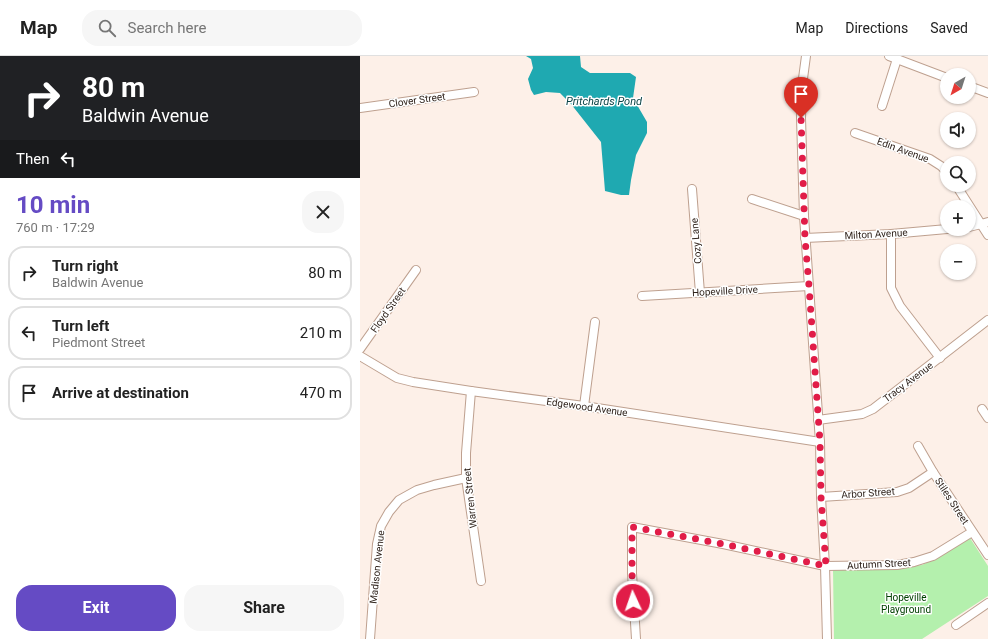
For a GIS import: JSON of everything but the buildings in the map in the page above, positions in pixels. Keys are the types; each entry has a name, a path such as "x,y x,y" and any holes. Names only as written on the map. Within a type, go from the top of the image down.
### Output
{"street":[{"path":"806,56 802,86 801,118 804,216 820,442 821,497 826,566 827,639"},
{"path":"882,106 893,58 940,75"},
{"path":"976,89 988,93"},
{"name":"Clover Street","path":"360,108 474,92"},
{"name":"Edin Avenue","path":"855,133 930,159 940,165"},
{"name":"Cozy Lane","path":"692,189 700,293"},
{"path":"961,192 985,223 988,235"},
{"path":"752,199 804,216"},
{"name":"Milton Avenue","path":"805,238 891,234 940,230"},
{"path":"891,234 891,288 900,306 940,358"},
{"name":"Floyd Street","path":"360,349 416,270"},
{"name":"Hopeville Drive","path":"642,296 809,286"},
{"name":"Tracy Avenue","path":"818,420 862,414 873,409 988,320"},
{"path":"584,406 595,322"},
{"name":"Edgewood Avenue","path":"360,356 396,378 413,382 820,442"},
{"name":"Warren Street","path":"471,391 466,453 466,478 481,581"},
{"path":"982,409 988,418"},
{"name":"Stiles Street","path":"918,446 933,472 988,555"},
{"name":"Arbor Street","path":"821,497 897,492 909,488 933,472"},
{"name":"Madison Avenue","path":"370,639 377,544 381,526 389,512 399,500 417,490 466,478"},
{"name":"Autumn Street","path":"636,639 632,573 632,527 723,544 826,566 897,565 914,562 933,556 972,532"},
{"path":"956,626 988,603"}],"green space":[{"name":"Hopeville Playground","path":"970,538 988,566 988,596 922,639 834,639 833,569 898,568 922,565 937,558"}],"water":[{"name":"Pritchards Pond","path":"526,56 580,56 581,67 590,73 630,73 636,77 633,98 647,122 647,133 636,155 629,195 621,195 605,191 601,142 571,104 560,93 546,92 534,95 528,79 533,68 531,59"}],"route":[{"path":"633,601 632,527 723,544 826,566 821,497 820,442 805,238 801,118"}]}
